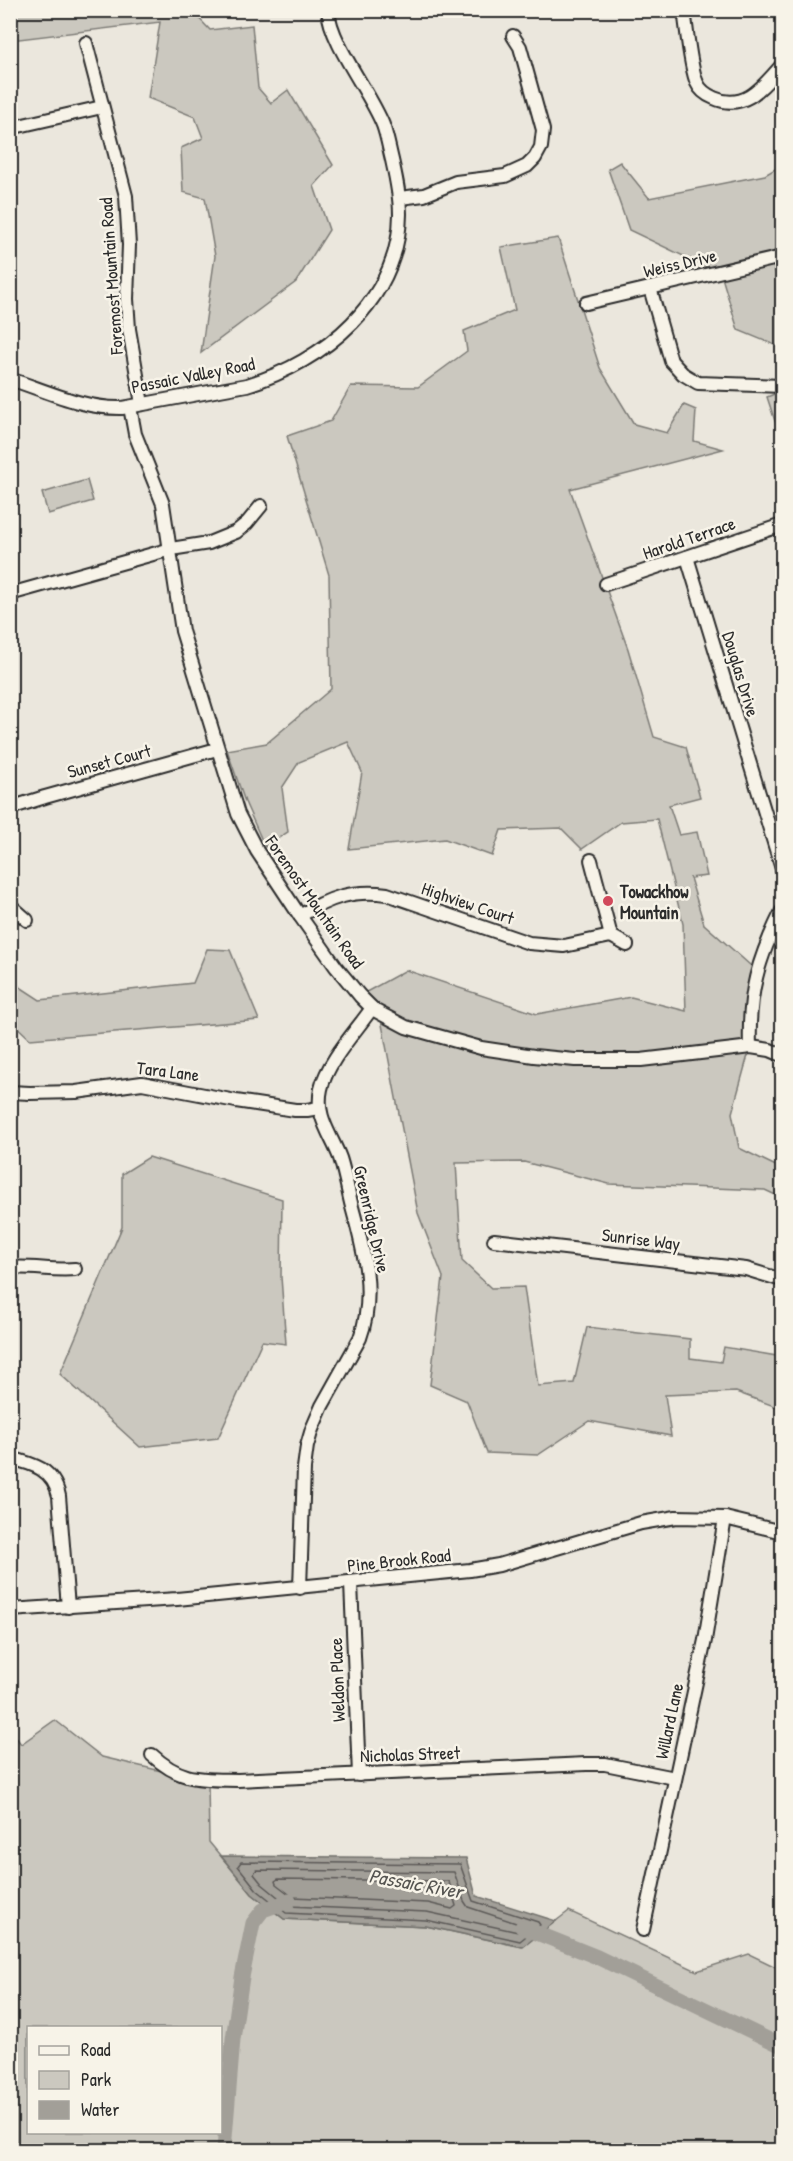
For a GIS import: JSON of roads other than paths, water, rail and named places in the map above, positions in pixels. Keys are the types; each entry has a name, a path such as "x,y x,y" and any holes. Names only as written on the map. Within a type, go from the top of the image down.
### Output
{"street":[{"name":"Passaic Valley Road","path":"10,379 84,405 106,408 130,406 265,380 312,356 346,331 365,308 389,268 399,234 400,198 382,123 333,33 328,10"},
{"path":"684,10 693,71 698,85 711,97 728,102 751,97 783,65"},
{"path":"400,198 424,195 456,182 505,176 527,166 538,153 543,142 543,124 520,47 513,36"},
{"name":"Foremost Mountain Road","path":"86,43 126,196 129,245 127,298 142,404"},
{"path":"10,128 102,107"},
{"name":"Weiss Drive","path":"586,303 783,257"},
{"path":"650,288 671,361 683,374 698,382 783,386"},
{"name":"Foremost Mountain Road","path":"130,406 135,434 163,504 182,631 227,786 247,835 336,967 372,1008 406,1027 429,1034 481,1048 534,1056 587,1060 641,1060 750,1047 783,1054"},
{"path":"10,594 171,549 209,543 236,532 261,506"},
{"name":"Harold Terrace","path":"606,584 783,525"},
{"name":"Douglas Drive","path":"687,557 783,869"},
{"name":"Sunset Court","path":"10,808 45,796 217,749"},
{"path":"591,860 611,936 627,945"},
{"name":"Highview Court","path":"300,915 334,897 351,893 375,892 387,894 529,943 564,946 611,936"},
{"path":"10,905 27,920"},
{"path":"750,1047 749,1021 753,986 768,938 783,911"},
{"path":"319,1108 320,1091 329,1069 372,1008"},
{"name":"Tara Lane","path":"10,1092 30,1094 76,1092 142,1083 295,1110 319,1108"},
{"name":"Greenridge Drive","path":"300,1588 304,1468 307,1446 322,1406 360,1338 368,1304 364,1250 340,1158 324,1126 319,1108"},
{"name":"Sunrise Way","path":"494,1240 746,1269 783,1280"},
{"path":"10,1268 75,1269"},
{"path":"10,1458 40,1467 49,1474 56,1485 59,1496 68,1607"},
{"name":"Pine Brook Road","path":"10,1610 300,1588 470,1570 499,1565 659,1520 700,1516 725,1518 783,1532"},
{"name":"Willard Lane","path":"643,1930 705,1640 725,1518"},
{"name":"Weldon Place","path":"351,1583 359,1774"},
{"name":"Nicholas Street","path":"152,1755 165,1768 198,1779 238,1780 586,1764 605,1764 675,1778"}],"water":[{"path":"221,1856 466,1858 476,1896 556,1921 523,1947 426,1926 284,1919 252,1894"}],"waterway":[{"name":"Passaic River","path":"224,2150 233,2039 253,1923 263,1910 289,1901"},
{"name":"Passaic River","path":"522,1927 597,1957 782,2046"}],"place":[{"name":"Towackhow Mountain","path":"608,901"}]}
